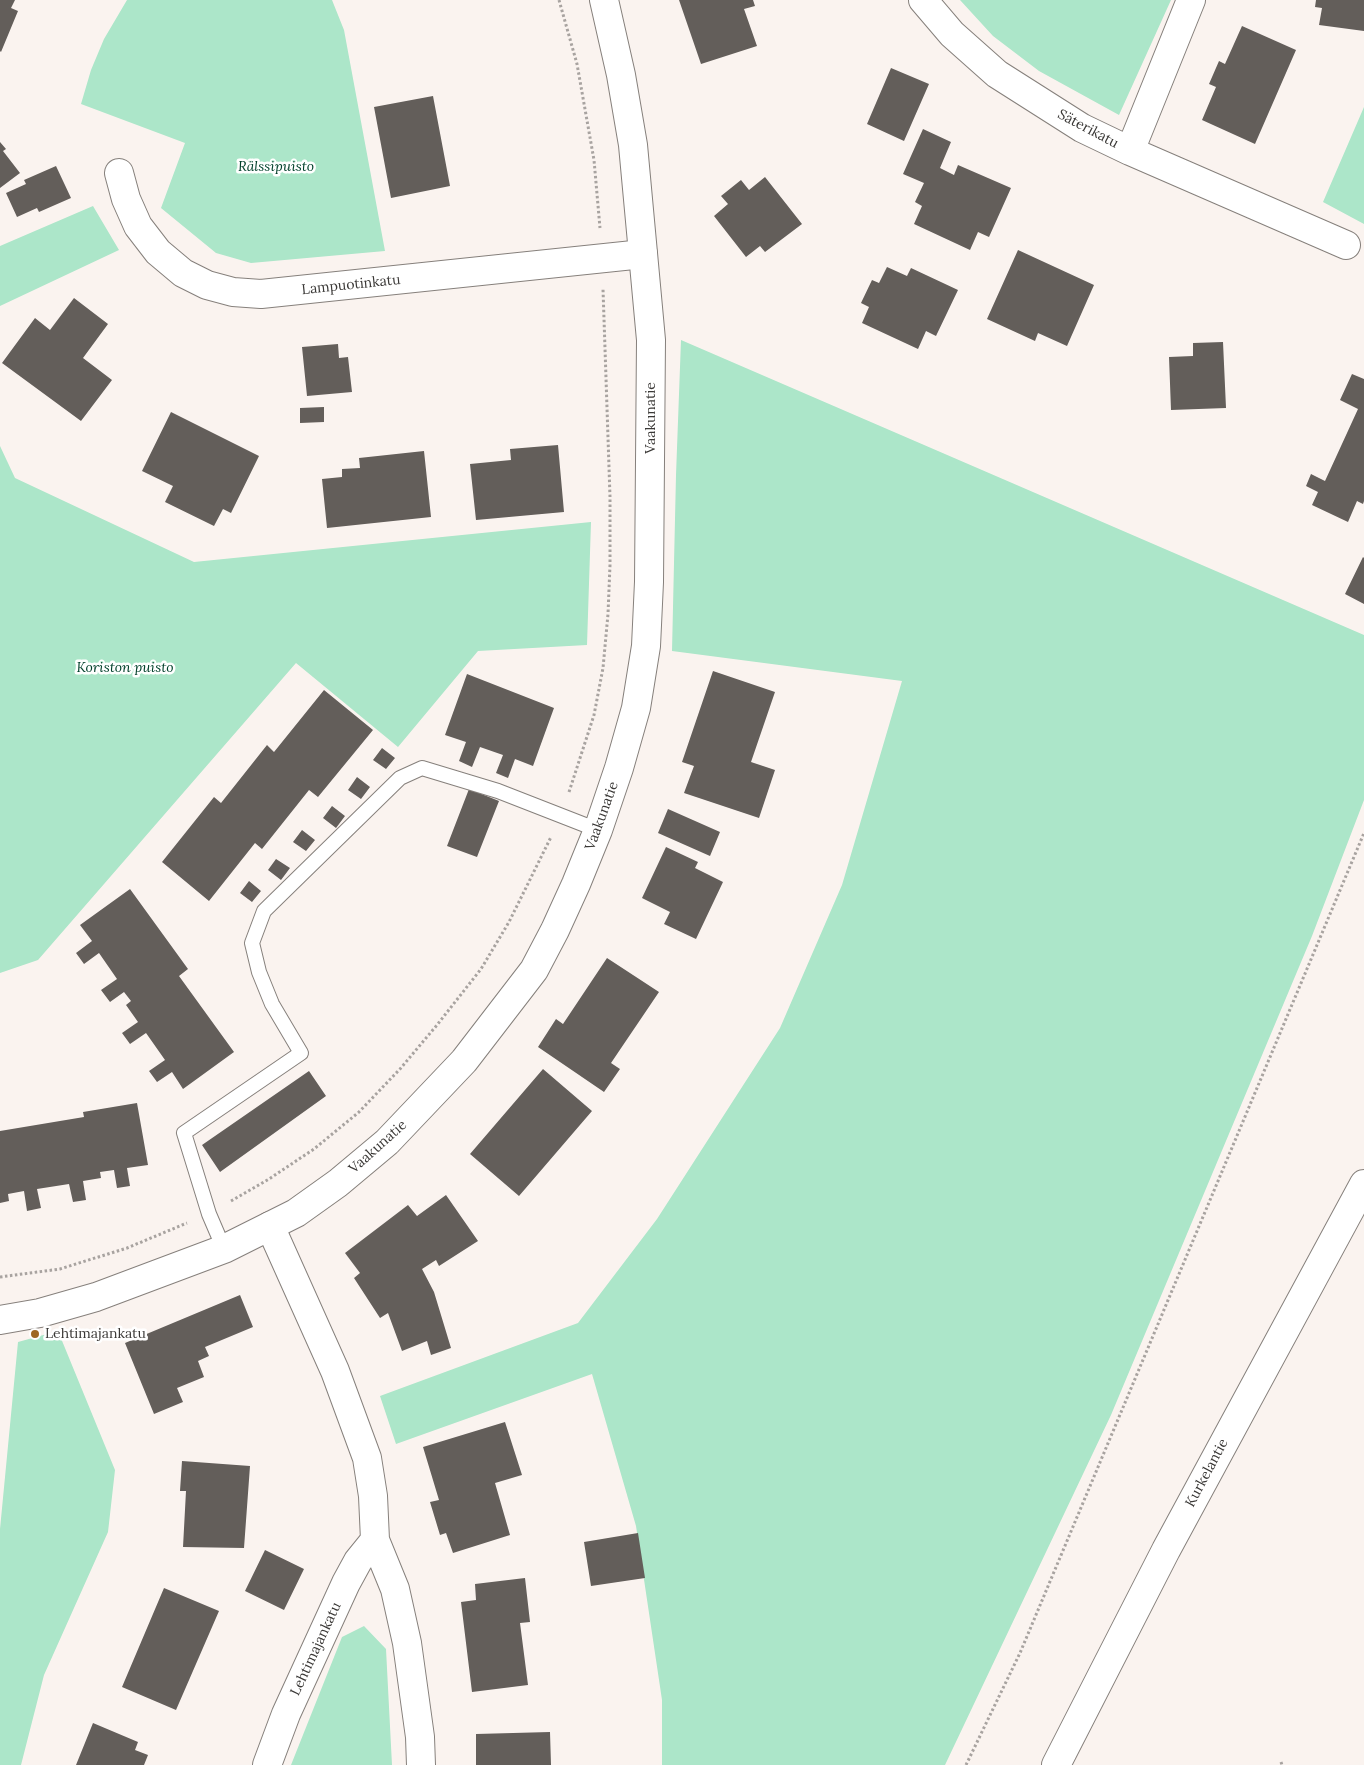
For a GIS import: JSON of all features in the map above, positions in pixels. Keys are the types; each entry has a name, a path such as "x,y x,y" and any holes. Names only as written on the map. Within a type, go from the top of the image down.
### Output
{"street":[{"name":"Vaakunatie","path":"0,1320 40,1313 96,1297 224,1249 296,1213 338,1183 387,1142 464,1061 534,970 555,930 598,830 619,768 636,708 646,646 649,582 651,340 632,145 621,75 604,0"},
{"name":"Säterikatu","path":"923,0 952,34 997,74 1082,128 1130,152 1191,0"},
{"path":"1130,152 1346,245"},
{"name":"Lampuotinkatu","path":"119,173 126,200 138,226 158,252 183,273 207,285 233,292 261,294 644,254"},
{"name":"Kurkelantie","path":"1056,1765 1166,1550 1364,1184"},
{"path":"270,1226 335,1371 367,1458 373,1496 375,1540 395,1589 407,1643 420,1736 421,1765"},
{"name":"Lehtimajankatu","path":"266,1765 286,1714 346,1583 358,1561 375,1540"}],"lane":[{"path":"224,1249 209,1214 184,1133 301,1053 272,1004 259,972 252,943 264,911 400,778 422,768 498,791 598,830"}],"path":[{"path":"0,1277 68,1266 127,1248 209,1214 314,1149 359,1112 400,1069 481,969 509,922 562,815 594,715 604,668 610,565 610,497 602,259 594,160 577,64 559,0"},
{"path":"966,1765 1020,1652 1364,833"}],"green space":[{"name":"Rälssipuisto","path":"127,0 332,0 344,30 385,251 251,263 216,253 161,208 185,143 81,104 91,70 104,39"},
{"path":"960,0 1171,0 1119,115 1039,71 993,36"},
{"path":"1364,107 1364,224 1323,202"},
{"path":"93,206 119,250 0,306 0,246"},
{"path":"681,340 1364,635 1364,800 1312,936 1111,1415 945,1765 662,1765 662,1700 636,1526 592,1374 396,1444 380,1396 578,1323 657,1219 780,1028 842,885 902,681 672,651"},
{"name":"Koriston puisto","path":"0,446 15,478 194,562 591,522 587,645 478,651 398,747 296,663 38,960 0,973"},
{"path":"58,1331 115,1470 108,1532 44,1675 21,1765 0,1765 0,1529 18,1342"},
{"path":"364,1626 386,1649 392,1765 291,1765 342,1637"}],"building":[{"path":"0,0 15,0 11,8 18,11 1,52 0,51"},
{"path":"679,0 753,0 755,6 744,9 757,46 701,64"},
{"path":"1316,0 1364,0 1364,31 1319,25 1322,8 1315,7"},
{"path":"1242,26 1296,50 1255,144 1202,120 1216,87 1209,84 1219,61 1225,64"},
{"path":"891,68 929,84 904,141 867,124"},
{"path":"433,96 450,186 391,198 374,107"},
{"path":"923,129 951,142 940,168 954,175 958,165 1011,188 989,237 978,232 970,250 914,224 922,206 915,202 924,183 903,174"},
{"path":"0,142 6,149 3,151 20,173 0,188"},
{"path":"56,166 71,198 39,212 37,208 17,217 6,193 26,184 24,180"},
{"path":"765,177 802,224 765,252 760,246 746,257 714,216 728,204 721,196 741,180 749,190"},
{"path":"1018,250 1094,285 1067,346 1038,333 1035,341 987,319"},
{"path":"887,267 907,276 911,268 958,290 936,336 926,331 918,349 862,323 869,307 861,303 872,280 879,283"},
{"path":"74,298 108,324 83,358 112,380 81,421 2,363 35,318 50,330"},
{"path":"1223,342 1226,408 1171,410 1169,357 1193,356 1193,343"},
{"path":"338,344 339,358 348,357 352,392 307,396 302,347"},
{"path":"1352,374 1364,379 1364,501 1363,504 1357,501 1348,522 1312,505 1318,492 1306,486 1311,474 1325,481 1358,409 1340,400"},
{"path":"324,407 324,422 300,423 300,408"},
{"path":"171,412 259,456 231,513 223,509 214,526 165,502 173,486 142,471"},
{"path":"558,445 564,512 476,520 470,464 511,460 510,449"},
{"path":"424,451 431,517 327,528 322,479 342,477 342,469 360,468 359,458"},
{"path":"1364,558 1364,604 1345,594"},
{"path":"713,671 775,692 751,762 775,770 759,818 684,793 694,766 682,762"},
{"path":"467,674 554,708 533,766 515,759 508,778 496,773 503,755 480,747 472,767 459,761 466,742 445,735"},
{"path":"324,690 373,730 318,797 309,790 262,849 255,843 209,901 162,862 214,797 221,803 267,745 274,752"},
{"path":"382,748 395,758 386,769 373,760"},
{"path":"357,777 370,787 361,799 348,790"},
{"path":"469,789 499,801 477,857 447,846"},
{"path":"332,806 345,816 336,828 323,818"},
{"path":"668,809 720,832 710,856 658,833"},
{"path":"302,830 315,840 306,851 293,842"},
{"path":"666,847 698,862 695,868 723,882 696,939 664,924 670,912 642,898"},
{"path":"276,859 290,868 281,880 268,870"},
{"path":"249,881 261,891 252,902 240,893"},
{"path":"130,889 188,969 179,976 234,1052 183,1089 172,1072 157,1082 149,1071 165,1060 146,1033 130,1044 122,1033 138,1022 126,1005 131,1001 124,992 110,1002 101,990 117,979 99,953 84,964 76,953 92,941 80,925"},
{"path":"607,958 659,992 611,1063 620,1069 604,1092 538,1047 556,1019 563,1024"},
{"path":"543,1069 592,1111 519,1196 470,1154"},
{"path":"309,1071 326,1096 220,1172 202,1145"},
{"path":"137,1103 148,1165 127,1168 130,1186 117,1188 114,1170 100,1172 101,1178 83,1181 86,1200 73,1202 69,1184 37,1189 41,1208 27,1211 24,1191 8,1194 9,1201 0,1203 0,1131 84,1117 83,1112"},
{"path":"446,1195 478,1241 439,1266 436,1260 422,1269 434,1292 451,1348 431,1355 427,1341 402,1351 388,1313 380,1318 354,1278 360,1273 345,1253 408,1205 417,1216"},
{"path":"240,1295 253,1327 205,1347 209,1356 198,1361 204,1377 177,1388 183,1402 154,1414 125,1343"},
{"path":"505,1422 522,1475 495,1483 510,1535 453,1553 446,1533 440,1535 430,1502 439,1500 423,1447"},
{"path":"182,1461 250,1466 244,1548 183,1547 186,1491 180,1491"},
{"path":"638,1533 645,1578 591,1586 584,1542"},
{"path":"265,1550 304,1569 284,1610 245,1591"},
{"path":"525,1578 530,1622 520,1623 528,1685 472,1692 461,1602 476,1600 475,1584"},
{"path":"164,1588 219,1611 176,1710 122,1687"},
{"path":"93,1723 138,1742 135,1750 148,1755 144,1765 76,1765"},
{"path":"550,1732 551,1765 476,1765 476,1734"}],"place":[{"name":"Lehtimajankatu","path":"35,1334"}]}
